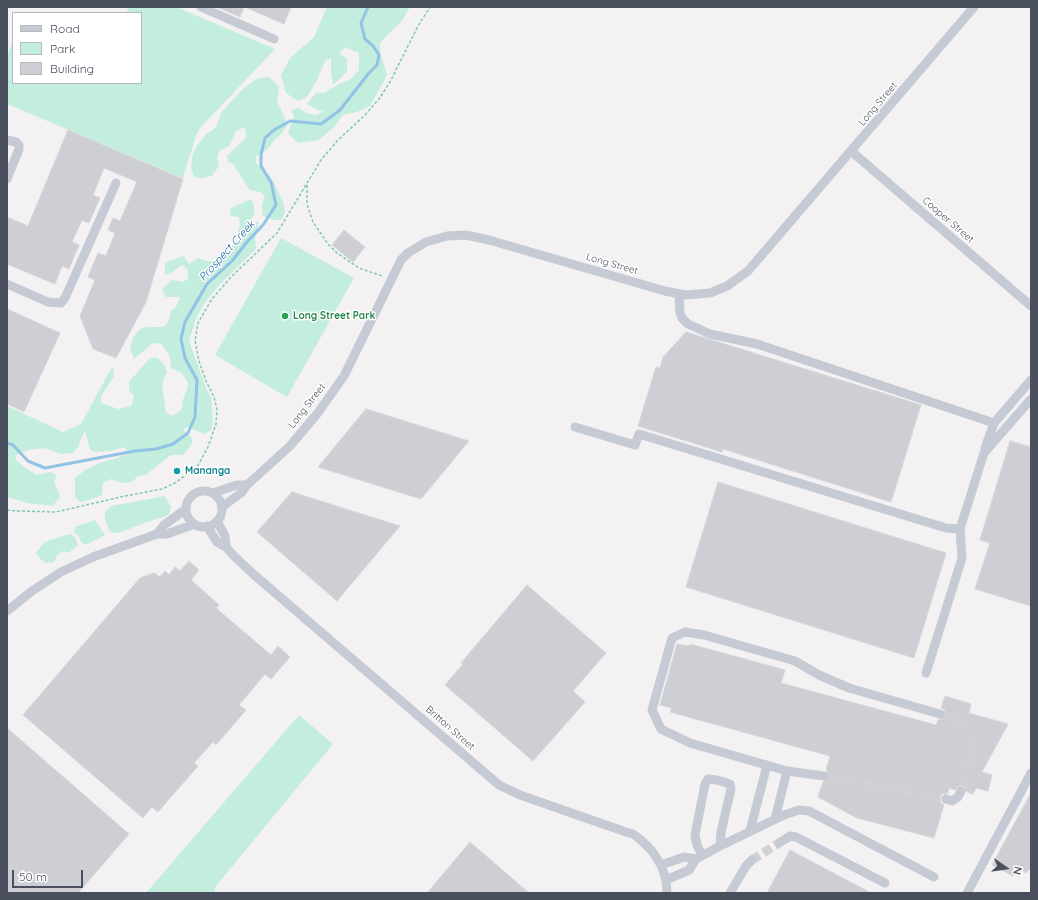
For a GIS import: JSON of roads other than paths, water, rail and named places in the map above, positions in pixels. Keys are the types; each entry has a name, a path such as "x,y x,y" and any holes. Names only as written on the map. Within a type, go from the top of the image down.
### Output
{"street":[{"path":"201,7 274,39"},
{"name":"Long Street","path":"222,507 241,493 247,484 290,446 317,414 344,376 401,260 408,253 426,242 447,236 466,235 489,240 679,294 685,295 710,292 727,286 748,271 974,7"},
{"path":"7,140 16,142 19,145 19,149 7,179"},
{"name":"Cooper Street","path":"851,151 1031,306"},
{"path":"7,284 48,302 61,303 65,298 116,183"},
{"path":"679,294 680,313 682,318 688,324 710,334 757,344 994,423"},
{"path":"926,673 962,558 960,530 994,423 1031,380"},
{"path":"984,453 1031,399"},
{"path":"575,427 636,445 639,434 940,527 960,530"},
{"name":"Long Street","path":"213,493 237,485 247,484"},
{"path":"201,491 213,493 220,501 222,507 220,516 217,521 206,526 195,524 187,515 187,503 190,498 201,491"},
{"path":"157,534 164,525 186,509"},
{"name":"Britton Street","path":"217,521 225,536 226,547"},
{"path":"7,611 32,591 61,572 93,557 157,534 167,534 195,524"},
{"name":"Britton Street","path":"206,526 217,542 226,547 252,573 499,785 520,796 633,834 652,851 661,865 666,880 668,893"},
{"path":"824,776 787,771 767,766 690,743 661,730 652,710 672,638 685,632 704,635 795,661 819,675 849,688 940,714"},
{"path":"750,831 767,766"},
{"path":"775,819 787,771"},
{"path":"967,893 1031,773"},
{"path":"699,858 695,835 705,784 708,779 730,784 731,789 721,832 720,846"},
{"path":"946,800 952,801 958,797 961,791"},
{"path":"666,880 689,870 699,858 720,846 775,819 799,810 809,811 934,878"},
{"path":"779,844 790,836 796,837 885,882"},
{"path":"661,865 684,857 699,858"},
{"path":"730,893 746,866 752,860"}],"waterway":[{"name":"Prospect Creek","path":"7,443 13,445 28,461 45,468 135,451 156,449 173,444 188,433 195,417 197,380 185,358 181,339 185,322 207,284 232,261 263,225 276,205 271,182 261,166 261,155 265,138 274,130 290,121 321,124 340,110 377,65 379,55 373,46 365,39 361,23 368,7"}],"tunnel":[{"path":"940,714 967,726 974,742 961,791"},
{"path":"824,776 946,799"},
{"path":"752,860 779,843"}],"place":[{"name":"Long Street Park","path":"285,316"},
{"name":"Mananga","path":"177,471"}]}
